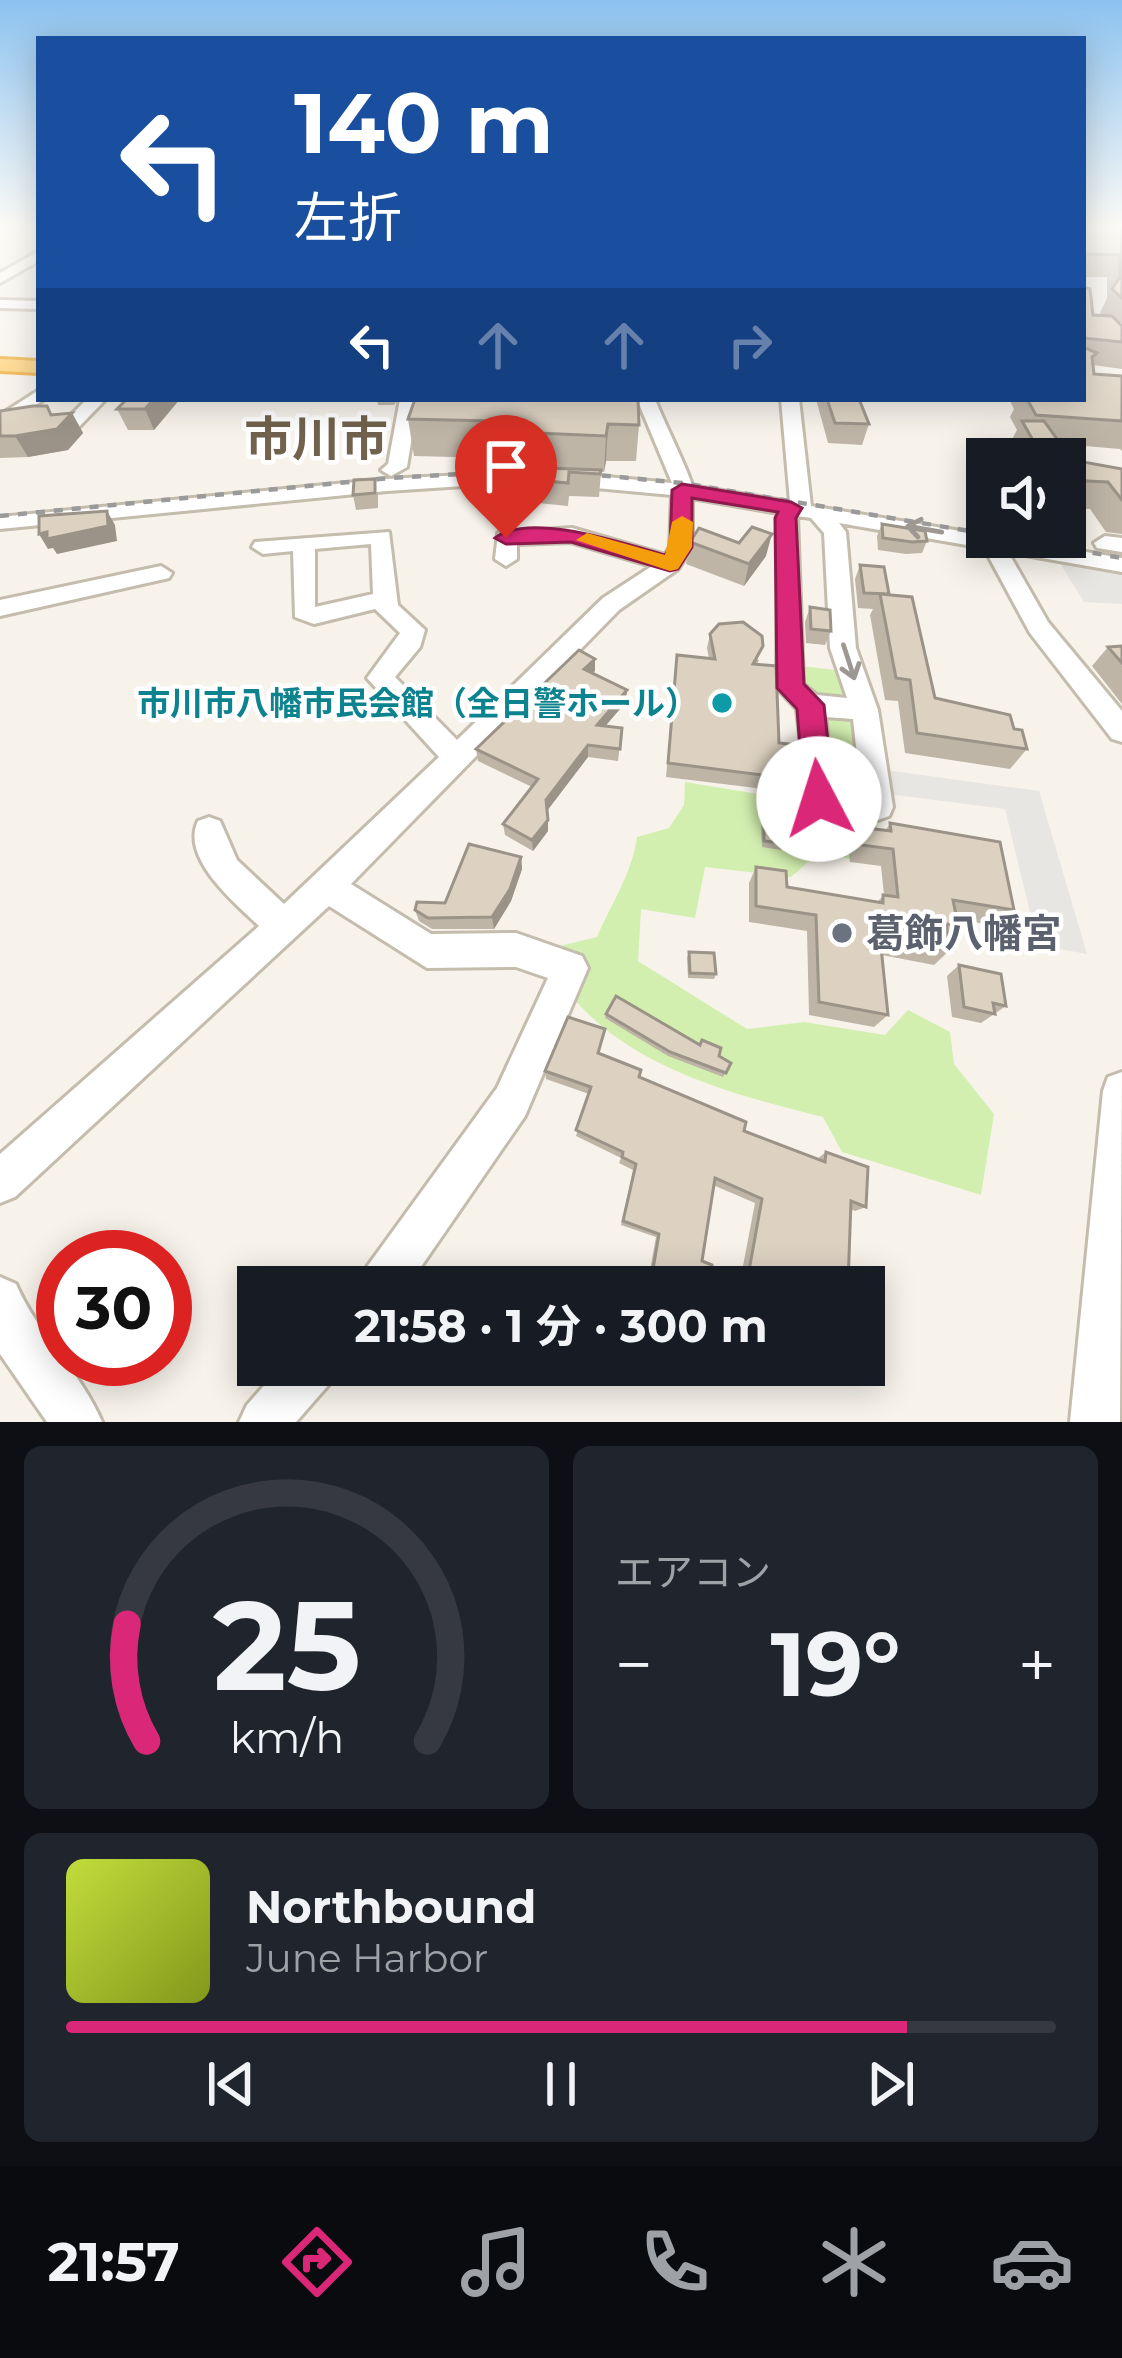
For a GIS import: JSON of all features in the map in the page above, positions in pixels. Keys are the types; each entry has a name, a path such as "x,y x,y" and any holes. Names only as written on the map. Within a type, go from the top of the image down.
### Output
{"highway":[{"path":"0,365 36,367"}],"street":[{"path":"0,304 36,305"},
{"path":"0,423 36,397"},
{"path":"69,427 94,402"},
{"path":"391,470 397,467 409,402"},
{"path":"0,1182 327,887 611,604 670,564 681,547 676,476 647,402"},
{"path":"790,402 803,510 835,532 843,648 865,710 878,806 819,799 810,705"},
{"path":"0,523 481,479 676,476 803,510 966,537"},
{"path":"803,510 785,518 790,688 810,705 865,710"},
{"path":"506,559 506,538 572,535 670,564"},
{"path":"263,547 381,537 383,599 391,616 413,631 411,641 380,678 456,758"},
{"path":"304,543 303,611 314,616 383,599"},
{"path":"1000,558 1039,627 1122,731"},
{"path":"1084,558 1122,565"},
{"path":"0,608 161,573"},
{"path":"209,830 209,842 238,881 283,926"},
{"path":"327,887 427,951 516,950 570,968 511,1102 395,1266"},
{"path":"1095,1422 1122,1091"},
{"path":"0,1300 14,1334 77,1422"},
{"path":"264,1422 296,1386"}],"green space":[{"path":"800,666 846,671 878,832 860,863 822,850 791,877 705,867 695,918 641,909 638,961 747,1029 804,1022 885,1035 908,1010 950,1032 954,1064 994,1114 981,1195 842,1152 823,1117 722,1089 626,1044 573,998 548,949 597,937 626,876 637,837 669,828 684,805 685,782 825,805 796,697"}],"shaded area":[{"path":"1057,558 1122,569 1122,604 1084,602"},
{"path":"885,770 1039,791 1087,954 1038,945 1005,809 888,794"}],"building":[{"path":"1086,294 1091,294 1093,315 1112,316 1122,326 1122,342 1086,338"},
{"path":"1086,348 1097,353 1092,357 1094,374 1122,376 1122,421 1036,415 1029,402 1086,402"},
{"path":"124,402 151,402 145,409 117,409"},
{"path":"414,402 638,402 639,425 608,424 606,436 489,431 491,421 408,419"},
{"path":"828,402 860,402 869,424 835,423"},
{"path":"47,406 51,415 72,413 57,429 0,436 0,411"},
{"path":"1022,421 1044,421 1056,438 1032,438"},
{"path":"1086,463 1122,469 1122,500 1108,482 1086,481"},
{"path":"486,466 601,470 600,474 569,472 568,483 485,475"},
{"path":"375,479 375,493 353,495 354,480"},
{"path":"107,511 108,526 47,539 47,532 39,534 39,516"},
{"path":"882,524 925,531 927,541 883,538"},
{"path":"752,527 772,534 749,564 690,542 699,528 739,543"},
{"path":"860,565 884,567 889,594 864,593"},
{"path":"880,594 912,597 935,698 1010,715 1014,729 1022,730 1027,749 917,733 910,680 896,678"},
{"path":"810,607 830,610 831,631 811,629"},
{"name":"市川市八幡市民会館（全日警ホール）","path":"743,622 762,636 763,646 753,664 776,666 779,743 799,745 802,780 668,763 677,655 715,659 710,634 719,624"},
{"path":"1122,646 1122,663 1108,647"},
{"path":"579,650 595,659 584,669 627,690 597,725 622,728 620,749 588,745 546,800 548,820 532,840 503,824 538,779 476,749"},
{"path":"764,820 783,823 784,843 764,841"},
{"path":"890,823 1000,842 1014,910 953,900 958,925 946,924 950,950 880,937 888,1015 819,1002 816,915 756,906 756,867 786,871 787,887 883,903 883,895 898,897 893,849 861,845 858,827 891,831"},
{"path":"469,844 521,857 510,889 492,917 428,918 415,910 417,902 445,903"},
{"path":"689,952 714,953 716,974 690,973"},
{"path":"959,965 1001,974 1006,1006 993,1003 995,1014 964,1007"},
{"path":"616,996 700,1045 702,1040 721,1048 719,1056 731,1063 726,1073 670,1052 606,1014"},
{"path":"568,1017 605,1029 598,1053 641,1070 639,1077 746,1122 744,1131 825,1162 826,1152 868,1167 866,1207 851,1201 849,1266 750,1266 762,1199 715,1178 702,1261 712,1266 654,1266 659,1234 623,1221 636,1164 622,1157 623,1152 576,1130 591,1087 545,1071"}],"railway":[{"path":"0,516 390,478 518,471"},
{"path":"566,472 682,483 966,530"},
{"path":"1086,552 1122,558"}],"slow traffic":[{"path":"587,540 670,564 681,547 682,522"}],"place":[{"name":"市川市八幡市民会館（全日警ホール）","path":"722,703"},
{"name":"葛飾八幡宮","path":"842,933"}],"district":[{"name":"市川市","path":"316,439"}],"route":[{"path":"506,538 572,535 670,564 681,547 682,490 791,508 785,518 790,688 810,705 819,799"}]}
